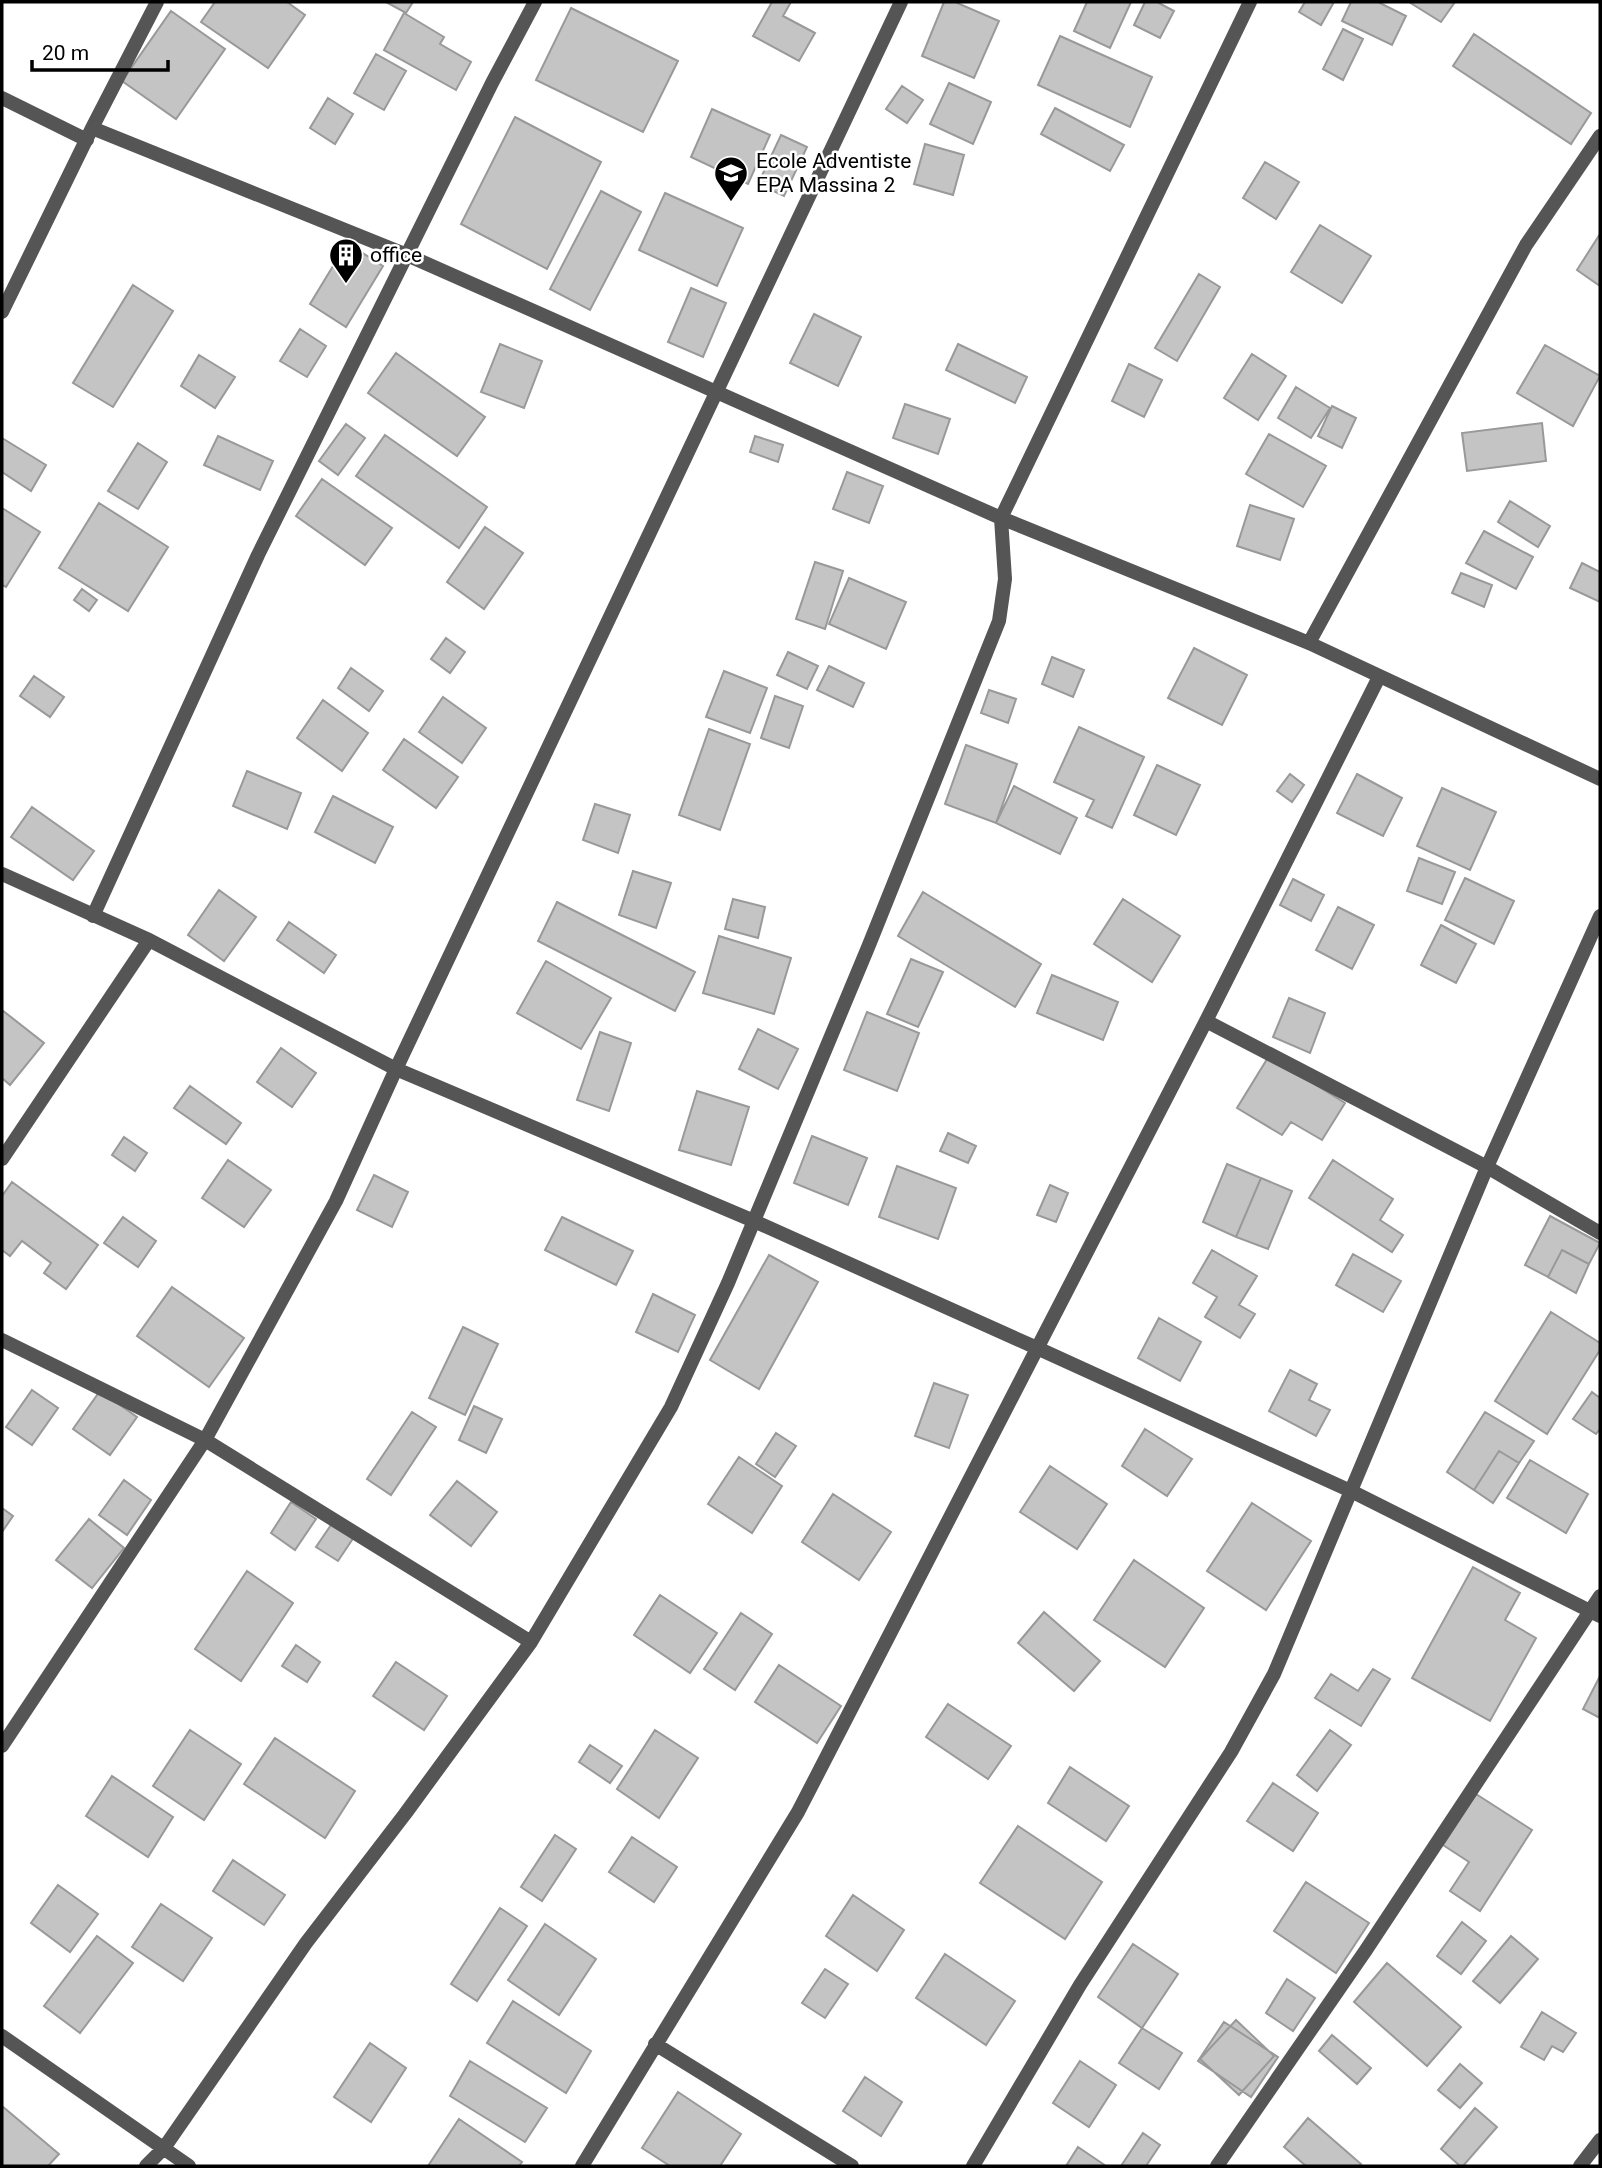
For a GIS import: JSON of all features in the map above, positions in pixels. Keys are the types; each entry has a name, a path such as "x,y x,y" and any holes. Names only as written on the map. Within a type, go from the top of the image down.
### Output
{"street":[{"path":"2,312 158,2"},
{"path":"93,916 258,555 492,83 535,2"},
{"path":"2,1746 205,1440 336,1201 715,391 901,2"},
{"path":"146,2166 164,2148 306,1942 405,1814 531,1643 671,1407 754,1221 869,945 999,621 1005,579 1001,518 1250,2"},
{"path":"2,98 407,255 1001,518 1309,643 1600,779"},
{"path":"1309,643 1526,245 1600,136"},
{"path":"582,2166 798,1812 1206,1021 1378,677"},
{"path":"2,874 149,940 396,1069 754,1221 1037,1348 1353,1492 1595,1613"},
{"path":"973,2166 1080,1985 1231,1752 1274,1674 1353,1492 1487,1167 1600,916"},
{"path":"2,1159 149,940"},
{"path":"1206,1021 1487,1167 1600,1233"},
{"path":"2,1340 205,1440 531,1643"},
{"path":"1217,2166 1595,1613 1600,1596"},
{"path":"2,2036 189,2166"},
{"path":"655,2045 852,2166"},
{"path":"1580,2166 1600,2140"}],"building":[{"path":"215,2 287,2 305,15 268,68 201,22"},
{"path":"386,2 413,2 406,13"},
{"path":"772,2 791,2 783,16 815,33 799,61 753,36"},
{"path":"944,2 955,2 999,21 974,78 922,56"},
{"path":"1087,2 1131,2 1110,48 1074,31"},
{"path":"1145,2 1157,2 1174,11 1160,38 1134,25"},
{"path":"1305,2 1334,2 1321,25 1299,12"},
{"path":"1351,2 1378,2 1406,16 1392,45 1342,21"},
{"path":"1409,2 1455,2 1441,22"},
{"path":"571,8 678,61 643,132 536,80"},
{"path":"171,11 225,49 176,119 122,81"},
{"path":"404,13 444,37 440,44 471,62 456,90 384,50"},
{"path":"1343,29 1363,39 1343,80 1323,69"},
{"path":"1474,34 1591,113 1571,144 1453,66"},
{"path":"1060,36 1152,77 1130,127 1038,85"},
{"path":"376,54 406,71 384,110 354,93"},
{"path":"949,83 991,102 973,144 930,124"},
{"path":"902,86 923,100 907,123 886,109"},
{"path":"328,98 353,114 335,144 310,128"},
{"path":"1055,108 1124,145 1110,171 1041,134"},
{"path":"712,109 770,135 748,184 691,157"},
{"path":"515,117 601,162 547,269 461,224"},
{"path":"781,135 807,147 784,196 758,184"},
{"path":"925,144 964,155 953,195 914,184"},
{"path":"1265,162 1299,182 1276,219 1243,198"},
{"path":"601,191 641,212 590,310 550,289"},
{"path":"665,193 743,228 717,286 639,250"},
{"path":"1320,225 1371,256 1342,303 1291,272"},
{"path":"1600,234 1600,286 1577,270"},
{"name":"office","path":"347,243 383,266 346,327 310,304"},
{"path":"1199,274 1220,287 1177,361 1155,348"},
{"path":"133,285 173,311 113,407 73,383"},
{"path":"691,288 726,303 703,357 668,342"},
{"path":"814,314 861,337 838,386 790,363"},
{"path":"300,329 326,346 307,377 280,361"},
{"path":"500,344 542,361 524,408 481,392"},
{"path":"958,344 1027,377 1015,403 946,370"},
{"path":"1545,345 1600,376 1573,426 1517,393"},
{"path":"396,353 485,417 457,456 368,393"},
{"path":"1252,354 1286,376 1258,420 1224,398"},
{"path":"199,355 235,377 215,408 181,386"},
{"path":"1129,364 1162,380 1144,417 1112,401"},
{"path":"1296,387 1330,408 1311,438 1278,418"},
{"path":"905,404 950,419 938,454 893,438"},
{"path":"1332,406 1356,418 1342,448 1318,436"},
{"path":"1542,423 1546,461 1467,471 1462,433"},
{"path":"346,424 365,438 338,475 319,461"},
{"path":"1269,434 1326,466 1303,507 1246,474"},
{"path":"385,435 487,507 459,548 356,476"},
{"path":"218,436 273,461 260,490 204,465"},
{"path":"755,436 783,445 778,462 750,452"},
{"path":"2,438 46,465 31,491 2,472"},
{"path":"138,443 167,462 138,509 108,491"},
{"path":"847,472 883,486 869,523 833,509"},
{"path":"322,479 392,528 365,565 296,516"},
{"path":"1510,501 1550,526 1538,547 1498,522"},
{"path":"99,503 168,547 128,611 59,568"},
{"path":"1250,505 1294,519 1280,560 1237,546"},
{"path":"2,508 40,532 6,587 2,585"},
{"path":"485,527 523,553 484,609 447,582"},
{"path":"1484,531 1533,557 1516,589 1466,563"},
{"path":"815,562 843,571 825,629 796,619"},
{"path":"1582,563 1600,572 1600,602 1570,588"},
{"path":"1461,573 1492,585 1484,607 1452,593"},
{"path":"849,578 906,602 886,649 829,624"},
{"path":"82,589 97,600 89,611 74,600"},
{"path":"446,638 465,652 450,673 431,659"},
{"path":"1194,648 1247,675 1222,725 1168,698"},
{"path":"788,652 818,666 807,689 777,675"},
{"path":"1052,657 1084,670 1073,697 1042,684"},
{"path":"829,666 864,683 853,707 817,690"},
{"path":"351,668 383,691 369,711 338,688"},
{"path":"724,671 767,688 750,733 706,717"},
{"path":"34,676 64,697 50,717 20,696"},
{"path":"989,690 1016,699 1008,723 981,713"},
{"path":"775,696 803,706 789,748 761,738"},
{"path":"443,697 486,728 462,763 419,732"},
{"path":"323,700 368,733 342,771 297,738"},
{"path":"1079,727 1144,757 1112,828 1086,816 1094,800 1054,782"},
{"path":"709,729 750,744 720,830 679,815"},
{"path":"404,739 458,777 436,808 383,770"},
{"path":"966,745 1017,764 996,823 945,804"},
{"path":"1157,765 1200,785 1176,835 1134,815"},
{"path":"247,771 301,793 287,829 233,806"},
{"path":"1290,774 1304,785 1292,802 1277,791"},
{"path":"1357,774 1402,798 1383,836 1337,813"},
{"path":"1014,786 1077,818 1060,854 996,823"},
{"path":"1442,788 1496,812 1470,870 1417,846"},
{"path":"333,796 393,827 375,863 315,832"},
{"path":"595,804 630,815 618,853 583,840"},
{"path":"32,807 94,851 73,880 11,837"},
{"path":"1419,858 1455,872 1442,904 1407,891"},
{"path":"633,871 671,883 656,928 619,915"},
{"path":"1465,878 1514,901 1494,944 1445,920"},
{"path":"1293,879 1324,895 1311,921 1280,905"},
{"path":"219,890 256,917 224,961 188,935"},
{"path":"923,892 1041,964 1015,1007 898,936"},
{"path":"733,899 765,907 758,938 725,929"},
{"path":"1123,899 1180,936 1152,982 1094,944"},
{"path":"557,902 695,972 675,1011 538,941"},
{"path":"1338,907 1374,925 1352,969 1316,950"},
{"path":"289,922 336,955 324,973 277,940"},
{"path":"1441,925 1476,944 1456,983 1421,965"},
{"path":"719,936 791,958 774,1014 703,993"},
{"path":"911,959 943,972 918,1027 887,1014"},
{"path":"546,961 611,998 581,1049 517,1013"},
{"path":"1052,975 1118,1002 1103,1040 1037,1013"},
{"path":"1289,998 1325,1013 1310,1053 1273,1037"},
{"path":"2,1010 44,1043 10,1085 2,1078"},
{"path":"867,1012 919,1033 897,1091 844,1070"},
{"path":"758,1029 798,1049 778,1089 739,1069"},
{"path":"600,1032 631,1043 609,1111 577,1100"},
{"path":"281,1048 316,1073 292,1107 257,1082"},
{"path":"1269,1056 1345,1103 1322,1140 1291,1122 1282,1135 1237,1108"},
{"path":"190,1086 241,1123 226,1144 174,1108"},
{"path":"697,1091 749,1107 731,1165 679,1150"},
{"path":"948,1133 976,1146 968,1163 940,1151"},
{"path":"812,1136 867,1158 848,1205 794,1183"},
{"path":"124,1137 147,1153 135,1171 112,1155"},
{"path":"228,1160 271,1190 244,1227 202,1198"},
{"path":"1333,1160 1393,1199 1380,1220 1403,1235 1392,1252 1309,1198"},
{"path":"1227,1164 1261,1178 1236,1237 1203,1222"},
{"path":"897,1166 956,1188 938,1239 879,1217"},
{"path":"374,1175 408,1192 392,1227 357,1210"},
{"path":"1261,1178 1292,1191 1268,1249 1236,1237"},
{"path":"12,1182 98,1245 66,1289 44,1273 51,1263 22,1241 10,1256 2,1250 2,1196"},
{"path":"1050,1185 1068,1193 1056,1222 1037,1215"},
{"path":"1550,1216 1600,1243 1589,1264 1562,1250 1548,1277 1525,1265"},
{"path":"123,1217 156,1241 138,1267 104,1243"},
{"path":"562,1217 633,1251 616,1285 545,1250"},
{"path":"1212,1250 1257,1276 1239,1305 1255,1314 1240,1338 1205,1317 1217,1297 1193,1283"},
{"path":"1562,1250 1589,1264 1576,1293 1548,1277"},
{"path":"1353,1254 1401,1281 1383,1312 1336,1285"},
{"path":"769,1255 818,1282 759,1389 710,1360"},
{"path":"172,1287 244,1338 209,1387 137,1336"},
{"path":"653,1294 695,1315 678,1352 636,1332"},
{"path":"1551,1312 1600,1343 1600,1350 1547,1434 1495,1401"},
{"path":"1159,1318 1201,1342 1180,1381 1138,1358"},
{"path":"463,1327 498,1344 465,1415 429,1398"},
{"path":"1290,1370 1317,1384 1309,1400 1330,1410 1316,1436 1269,1411"},
{"path":"934,1383 968,1395 949,1448 915,1436"},
{"path":"32,1390 58,1408 32,1445 6,1427"},
{"path":"100,1391 137,1417 110,1455 73,1429"},
{"path":"1592,1392 1600,1398 1600,1429 1596,1434 1573,1419"},
{"path":"474,1406 502,1419 486,1453 459,1440"},
{"path":"412,1412 436,1427 391,1495 367,1479"},
{"path":"1485,1412 1534,1441 1519,1463 1499,1451 1474,1490 1447,1472"},
{"path":"1145,1429 1192,1459 1167,1496 1122,1466"},
{"path":"776,1433 796,1446 775,1477 756,1464"},
{"path":"1499,1451 1519,1463 1493,1503 1474,1490"},
{"path":"739,1457 782,1486 752,1533 708,1504"},
{"path":"1530,1460 1588,1494 1566,1533 1507,1498"},
{"path":"1050,1466 1107,1504 1077,1549 1020,1512"},
{"path":"124,1480 151,1500 127,1535 99,1515"},
{"path":"457,1481 497,1512 471,1546 430,1515"},
{"path":"833,1494 891,1532 859,1580 802,1542"},
{"path":"291,1502 316,1519 295,1550 271,1533"},
{"path":"1252,1503 1311,1541 1266,1610 1207,1571"},
{"path":"2,1508 13,1516 2,1532"},
{"path":"89,1519 124,1548 92,1588 56,1560"},
{"path":"333,1522 354,1537 338,1561 316,1547"},
{"path":"1134,1560 1204,1608 1165,1667 1094,1620"},
{"path":"1473,1567 1520,1593 1505,1620 1536,1638 1490,1721 1412,1678"},
{"path":"247,1571 293,1603 241,1681 195,1649"},
{"path":"660,1595 717,1633 690,1673 634,1635"},
{"path":"1044,1612 1100,1661 1074,1691 1018,1643"},
{"path":"741,1613 772,1634 735,1690 704,1669"},
{"path":"296,1645 320,1662 307,1682 282,1666"},
{"path":"396,1662 447,1696 424,1730 373,1696"},
{"path":"779,1665 841,1706 817,1743 755,1702"},
{"path":"1373,1669 1390,1679 1361,1726 1315,1698 1331,1674 1358,1691"},
{"path":"1600,1676 1600,1718 1583,1709"},
{"path":"948,1704 1011,1746 988,1779 926,1737"},
{"path":"190,1730 241,1764 204,1820 153,1786"},
{"path":"655,1730 698,1758 659,1818 617,1789"},
{"path":"1330,1730 1351,1745 1317,1791 1297,1775"},
{"path":"275,1738 355,1791 325,1838 244,1784"},
{"path":"590,1745 622,1766 610,1783 579,1762"},
{"path":"1070,1767 1129,1806 1106,1841 1048,1803"},
{"path":"112,1776 173,1817 148,1857 86,1816"},
{"path":"1273,1783 1318,1813 1293,1851 1247,1821"},
{"path":"1476,1794 1532,1830 1480,1911 1450,1891 1469,1862 1443,1845"},
{"path":"1018,1826 1102,1882 1065,1939 980,1883"},
{"path":"555,1835 576,1849 542,1901 521,1887"},
{"path":"632,1837 677,1867 654,1902 609,1872"},
{"path":"233,1860 285,1895 264,1925 213,1891"},
{"path":"1306,1882 1369,1923 1336,1973 1274,1931"},
{"path":"58,1885 98,1914 70,1952 31,1923"},
{"path":"853,1895 904,1930 877,1971 826,1936"},
{"path":"161,1904 212,1938 183,1981 132,1947"},
{"path":"500,1908 527,1926 477,2001 451,1984"},
{"path":"1462,1922 1486,1941 1461,1974 1437,1956"},
{"path":"545,1924 596,1959 559,2015 508,1980"},
{"path":"97,1936 133,1963 80,2033 44,2006"},
{"path":"1511,1936 1538,1959 1500,2003 1473,1981"},
{"path":"1133,1944 1178,1974 1142,2028 1098,1997"},
{"path":"945,1954 1015,2001 986,2045 916,1998"},
{"path":"1387,1963 1461,2027 1427,2066 1354,2002"},
{"path":"825,1969 848,1984 825,2018 802,2003"},
{"path":"1287,1979 1315,1998 1293,2031 1266,2013"},
{"path":"513,2001 591,2051 566,2093 487,2043"},
{"path":"1542,2012 1576,2033 1563,2052 1552,2046 1544,2060 1521,2047"},
{"path":"1236,2020 1274,2056 1239,2095 1200,2059"},
{"path":"1224,2022 1278,2057 1251,2097 1198,2061"},
{"path":"1142,2028 1182,2053 1159,2089 1119,2063"},
{"path":"1332,2035 1371,2068 1357,2084 1319,2051"},
{"path":"370,2043 406,2068 371,2122 334,2097"},
{"path":"470,2061 547,2108 525,2142 450,2096"},
{"path":"1080,2061 1116,2085 1089,2127 1053,2103"},
{"path":"1460,2064 1482,2083 1460,2108 1438,2090"},
{"path":"865,2077 902,2102 881,2136 843,2111"},
{"path":"678,2092 741,2134 720,2166 670,2166 642,2148"},
{"path":"2,2106 59,2154 48,2166 2,2166"},
{"path":"1475,2108 1497,2127 1463,2166 1460,2166 1441,2149"},
{"path":"1308,2118 1361,2164 1306,2166 1284,2147"},
{"path":"459,2119 522,2162 519,2166 428,2166"},
{"path":"1143,2133 1160,2145 1146,2166 1121,2166"},
{"path":"1078,2147 1106,2166 1066,2166"}],"place":[{"name":"Ecole Adventiste EPA Massina 2","path":"731,203"},
{"name":"office","path":"346,285"}]}
